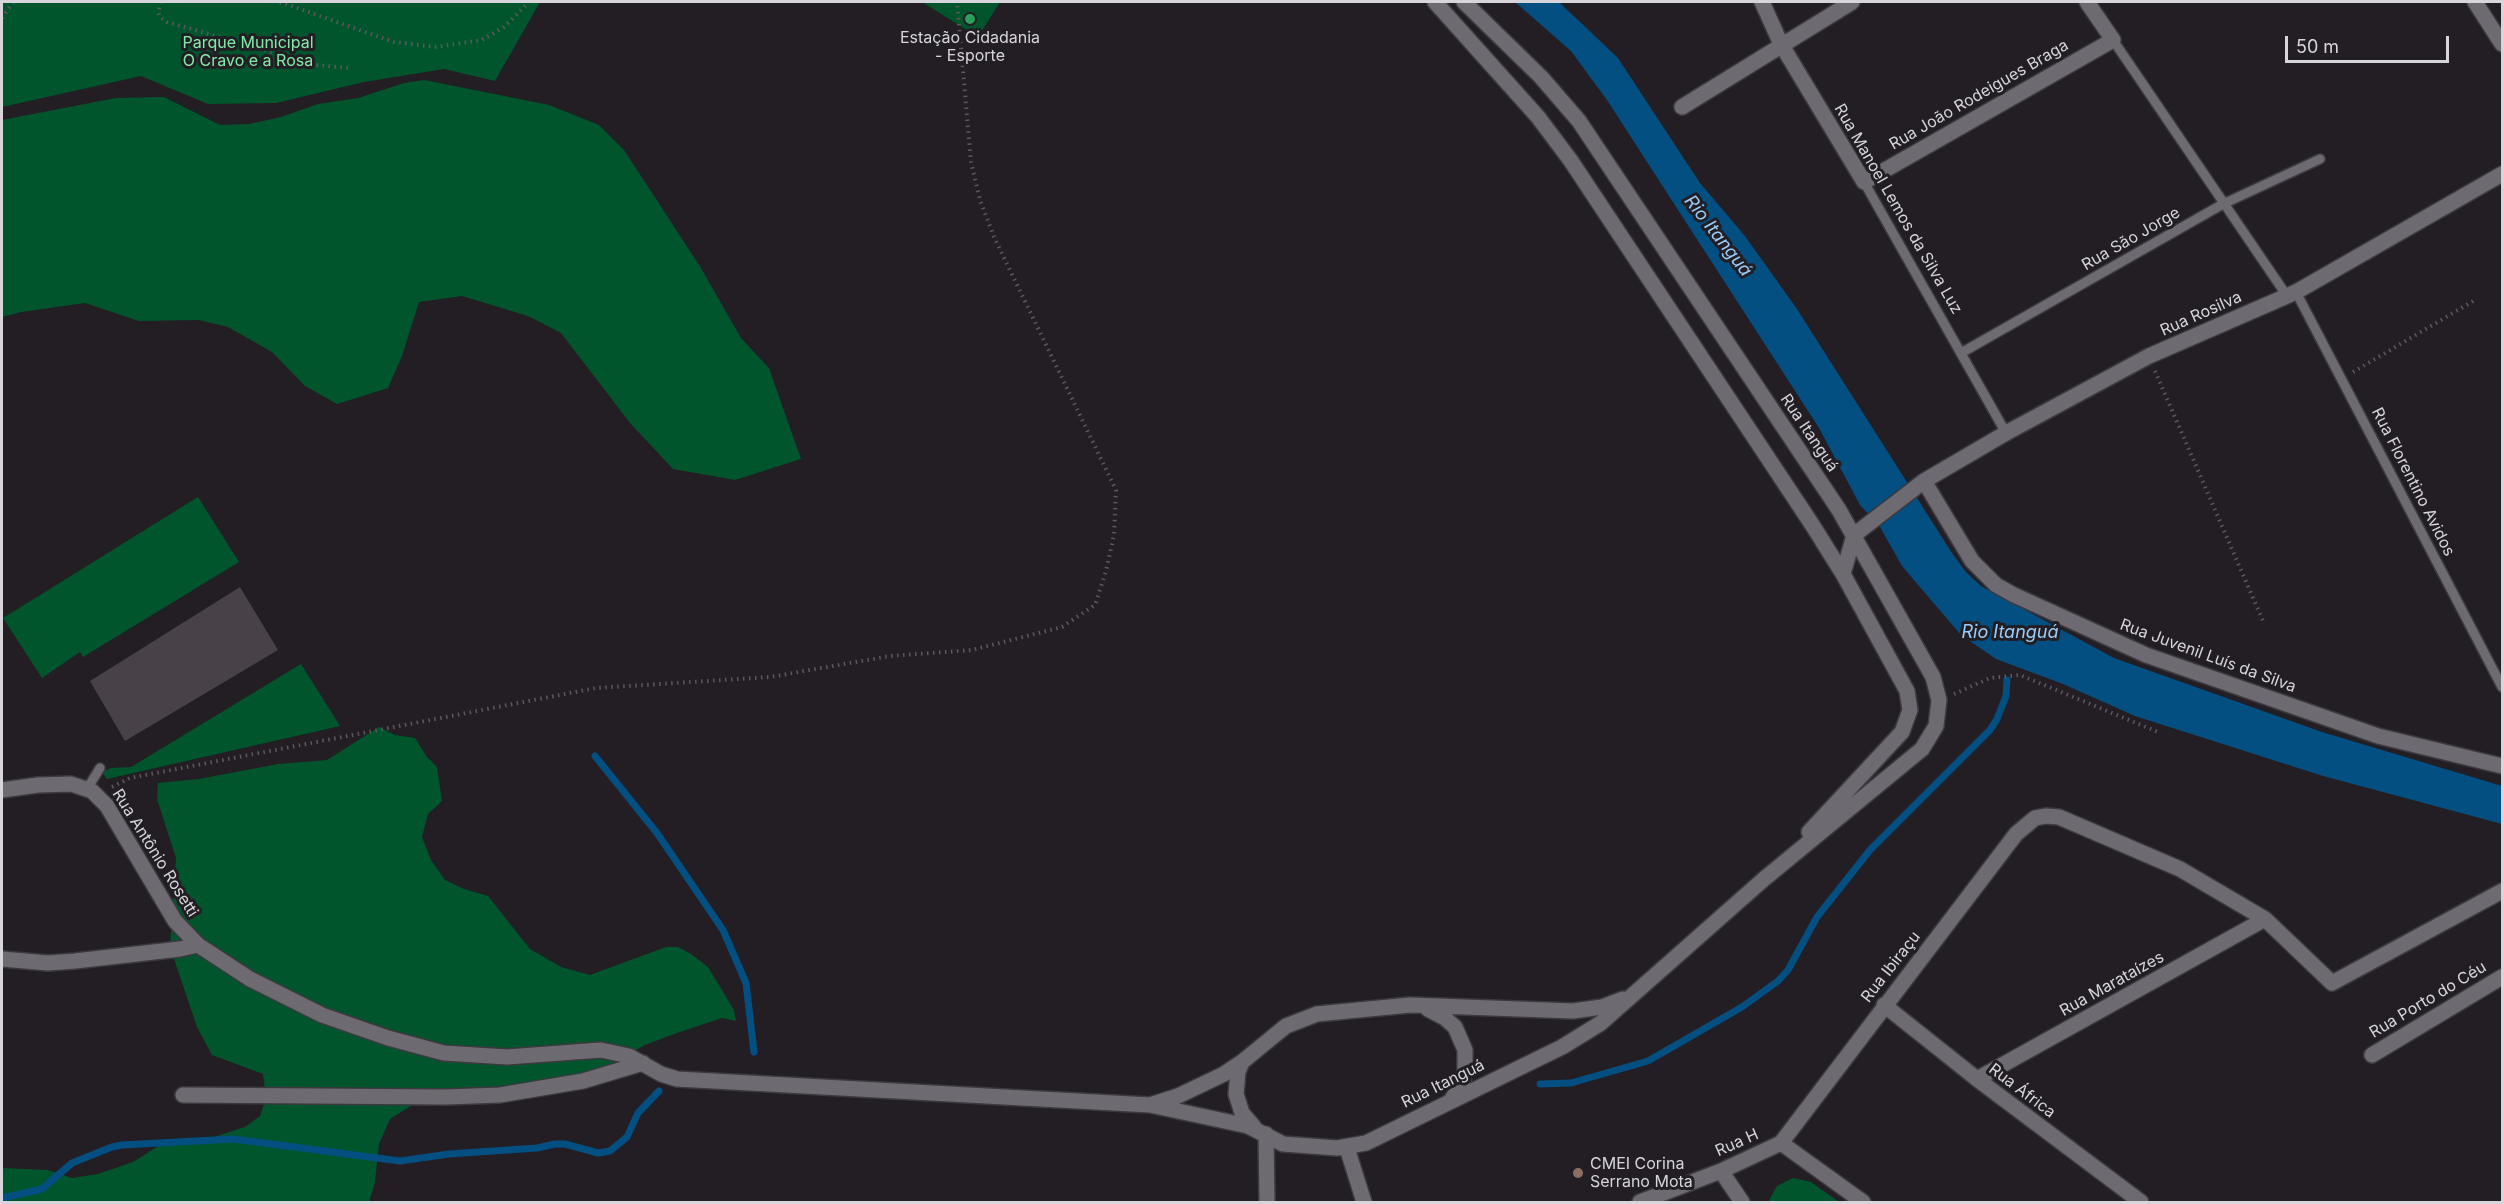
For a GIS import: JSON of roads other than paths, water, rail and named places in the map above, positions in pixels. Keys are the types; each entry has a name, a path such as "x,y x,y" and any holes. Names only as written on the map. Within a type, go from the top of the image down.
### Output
{"street":[{"name":"Rua Itanguá","path":"1435,2 1557,141 1758,441 1843,574 1907,691 1910,710 1907,722 1895,741 1764,879"},
{"name":"Rua Itanguá","path":"1150,1105 1240,1123 1261,1131 1283,1144 1347,1148 1366,1143 1582,1036 1601,1023 1764,879 1923,749 1936,726 1940,700 1933,677 1854,535 1808,461 1579,121 1541,77 1464,2"},
{"name":"Rua Manoel Lemos da Silva Luz","path":"1762,2 1781,44 1864,182"},
{"path":"1682,107 1852,2"},
{"path":"2088,2 2113,40"},
{"path":"2475,2 2502,44"},
{"name":"Rua João Rodeigues Braga","path":"1864,182 2113,40"},
{"name":"Rua Rosilva","path":"1854,535 1919,485 2006,433 2149,356 2291,294 2502,174"},
{"name":"Rua Juvenil Luís da Silva","path":"1919,485 1972,561 1996,585 2014,595 2146,655 2190,671 2378,736 2502,766"},
{"path":"1843,574 1854,535"},
{"name":"Rua Antônio Rosetti","path":"2,790 38,784 71,784 87,789 100,797 143,865 174,921 198,945 250,978 291,1000 354,1027 415,1047 444,1053 507,1057 601,1050 629,1056 661,1074 693,1081 1150,1105"},
{"name":"Rua Ibiraçu","path":"1781,1143 2016,834 2035,818 2059,817 2180,869 2265,919"},
{"path":"2265,919 2332,982 2502,891"},
{"name":"Rua Marataízes","path":"1977,1079 2265,919"},
{"path":"2,959 48,963 180,950 198,945"},
{"name":"Rua Porto do Céu","path":"2372,1055 2502,976"},
{"name":"Rua Itanguá","path":"1150,1105 1206,1083 1242,1062 1274,1034 1299,1020 1336,1011 1410,1005 1573,1011 1602,1007 1632,996"},
{"path":"1410,1005 1435,1011 1455,1027 1461,1038 1466,1061 1465,1072 1462,1083 1450,1101"},
{"name":"Rua África","path":"1884,1005 1977,1079 2141,1203"},
{"path":"1242,1062 1238,1072 1236,1094 1242,1113 1261,1131 1267,1203"},
{"path":"183,1095 446,1097 500,1095 583,1081 643,1063"},
{"path":"1781,1143 1863,1203"},
{"name":"Rua H","path":"1640,1203 1721,1171 1781,1143"},
{"path":"1347,1148 1364,1203"},
{"path":"1721,1171 1742,1203"}],"lane":[{"name":"Rua Florentino Avidos","path":"2113,40 2223,204 2291,294 2342,379 2502,687"},
{"name":"Rua São Jorge","path":"1961,353 2223,204 2320,159"},
{"name":"Rua Manoel Lemos da Silva Luz","path":"1864,182 2006,433"},
{"path":"87,789 100,768"}],"water":[{"name":"Rio Itanguá","path":"1515,2 1559,2 1618,58 1700,183 1745,236 1797,309 1952,553 1966,572 1981,586 2114,658 2322,732 2502,786 2502,824 2323,776 2135,716 2063,684 1996,659 1961,635 1902,566 1880,527 1860,505 1819,428 1607,100 1571,51"}],"waterway":[{"path":"1540,1084 1571,1083 1648,1061 1742,1007 1778,981 1788,970 1817,917 1870,850 1990,730 2006,696 2007,680"},
{"path":"595,756 657,833 723,930 746,983 754,1052"},
{"path":"2,1198 42,1189 72,1163 122,1145 233,1139 400,1161 449,1154 537,1148 555,1144 565,1144 598,1153 610,1151 627,1137 638,1113 659,1091"}],"place":[{"name":"Estação Cidadania - Esporte","path":"970,19"},
{"name":"CMEI Corina Serrano Mota","path":"1578,1173"}],"park label":[{"name":"Parque Municipal O Cravo e a Rosa","path":"248,52"}]}
